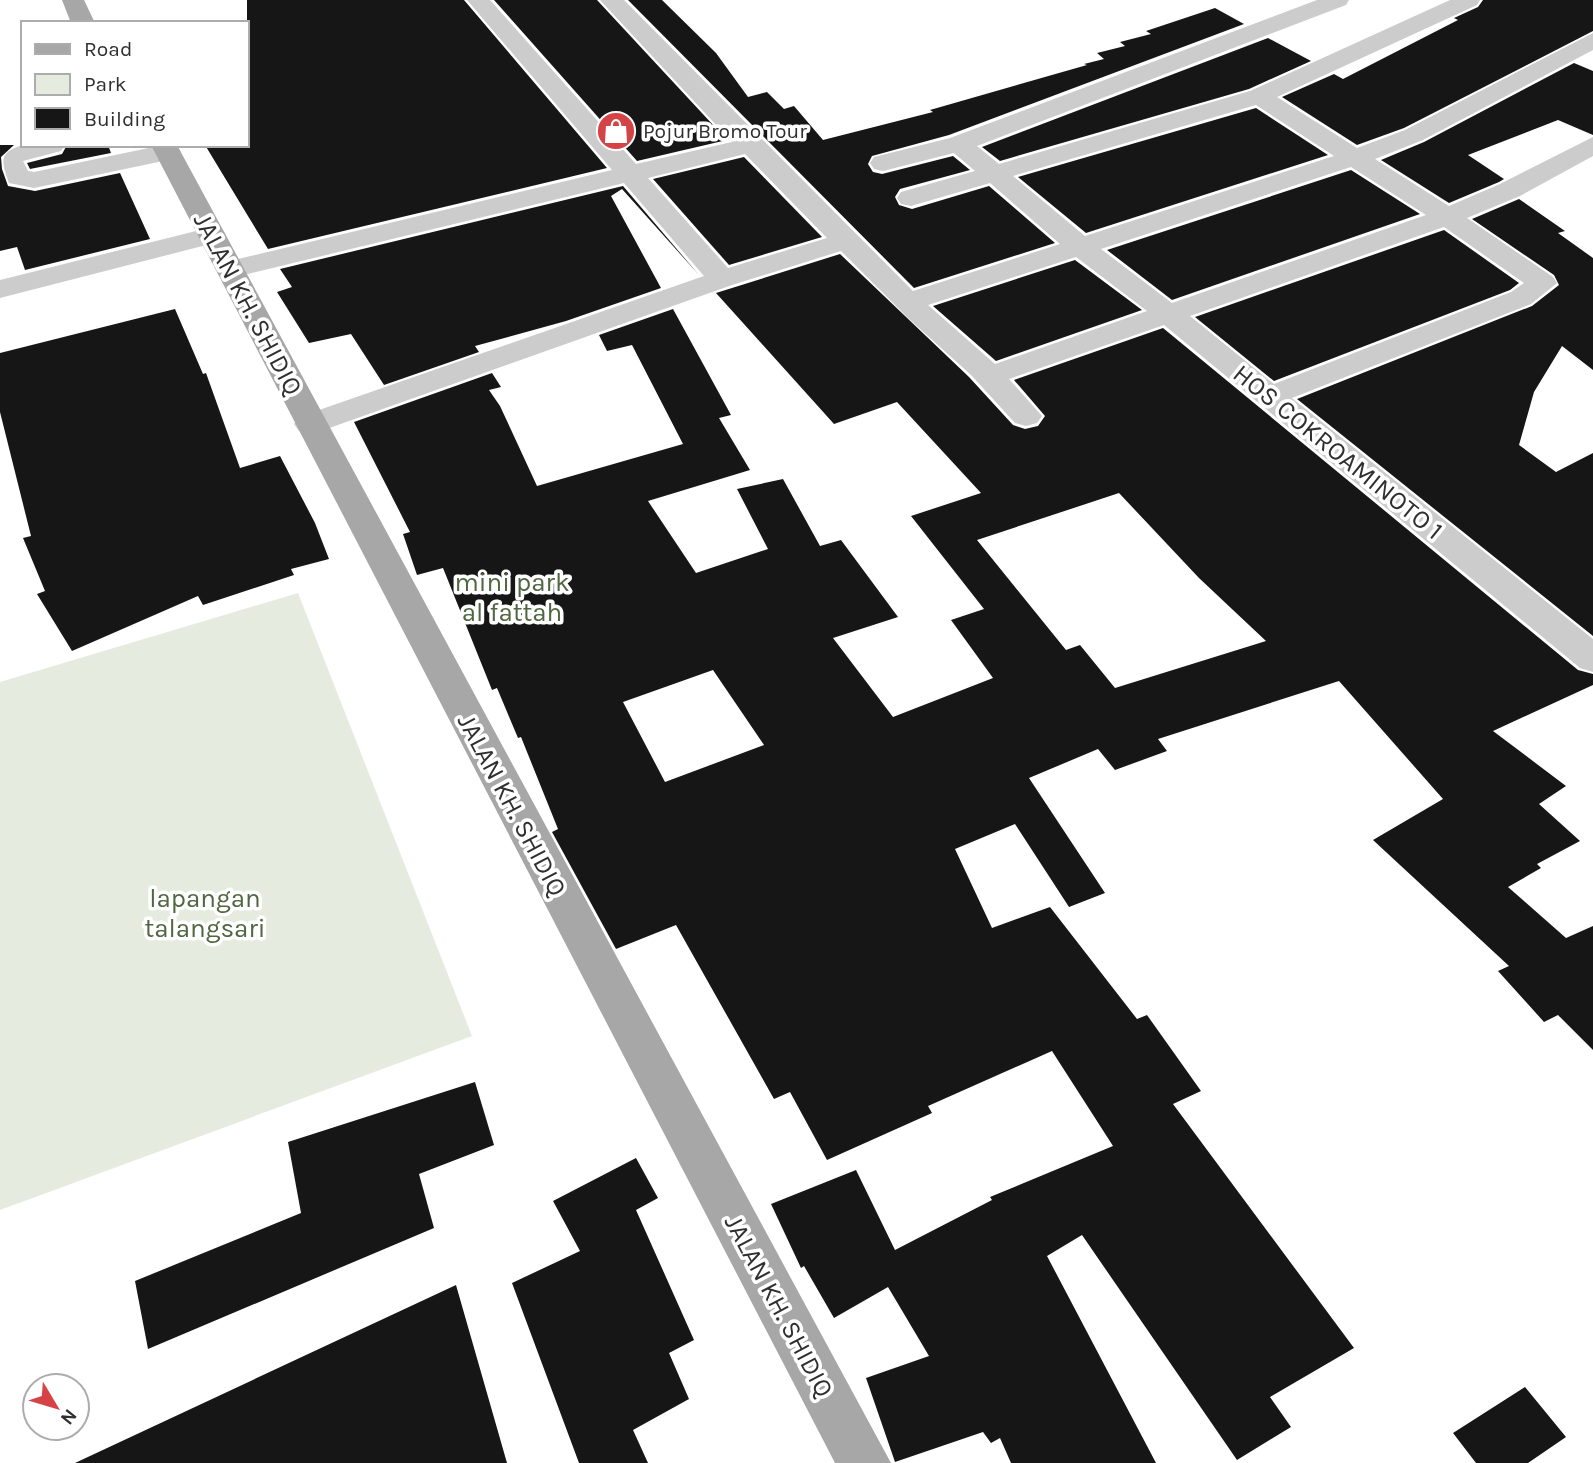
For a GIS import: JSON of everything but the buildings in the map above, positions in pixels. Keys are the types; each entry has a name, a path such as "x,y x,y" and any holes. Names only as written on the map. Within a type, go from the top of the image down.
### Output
{"main road":[{"path":"73,0 82,21"},
{"name":"JALAN KH. SHIDIQ","path":"166,149 689,1141 864,1463"}],"street":[{"path":"478,0 722,279"},
{"path":"611,0 751,145 909,302 989,376 1026,416"},
{"path":"883,163 960,144 1338,0"},
{"path":"911,198 1259,96 1469,0"},
{"path":"909,302 1356,157 1414,135 1593,40"},
{"path":"1259,96 1356,157 1543,283 1521,298 1270,396"},
{"name":"HOS COKROAMINOTO 1","path":"960,144 1081,247 1170,315 1593,659"},
{"path":"231,269 751,145"},
{"path":"989,376 1447,217 1510,190 1593,145"},
{"path":"45,147 13,156 10,161 18,177 34,180 166,149"},
{"path":"0,289 212,235"},
{"path":"310,424 722,279 849,240"}],"green space":[{"name":"lapangan talangsari","path":"298,593 472,1036 0,1210 0,682"}],"place":[{"name":"Pojur Bromo Tour","path":"616,131"}],"park label":[{"name":"mini park al fattah","path":"512,597"}]}
